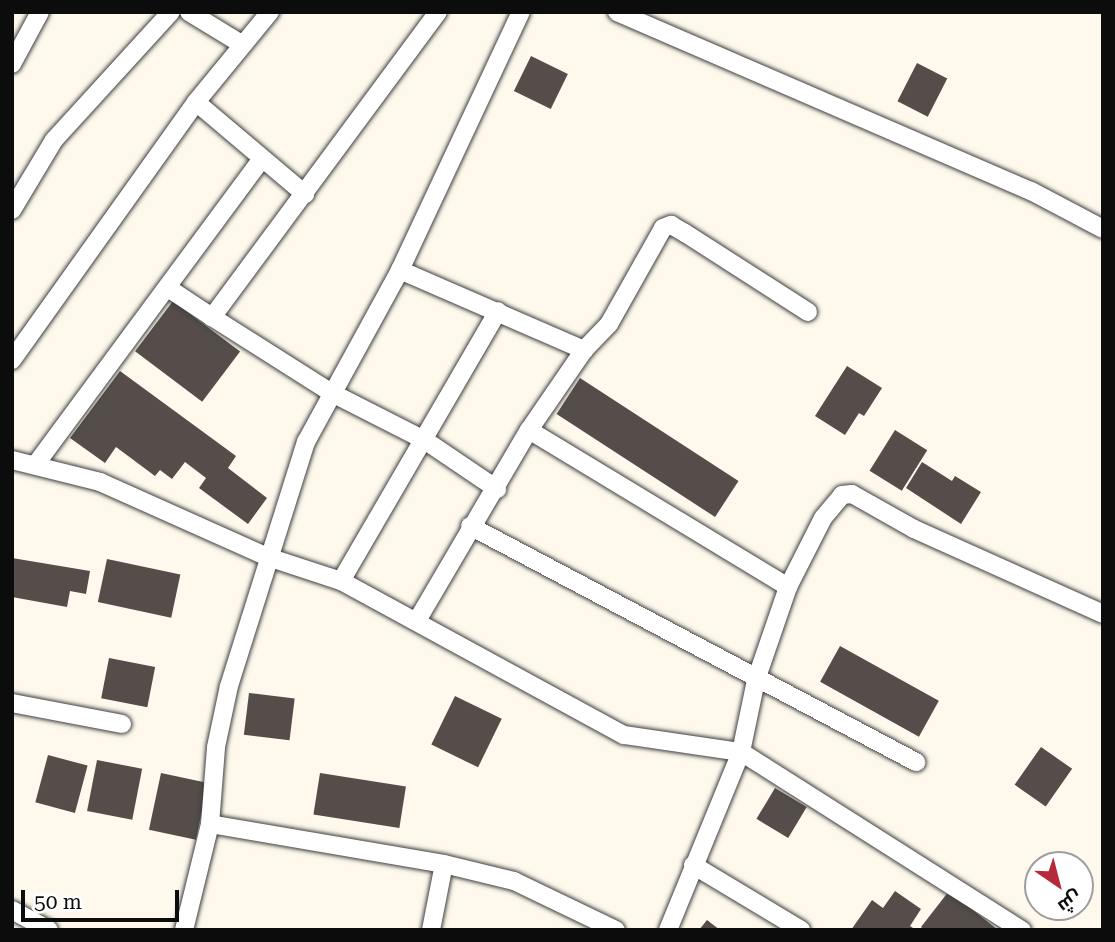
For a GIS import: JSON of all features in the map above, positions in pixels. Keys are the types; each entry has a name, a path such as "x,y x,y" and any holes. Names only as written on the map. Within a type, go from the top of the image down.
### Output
{"street":[{"path":"12,64 40,12"},
{"path":"12,210 70,119 171,12"},
{"path":"188,12 243,45"},
{"path":"12,360 195,102 270,12"},
{"path":"212,317 438,12"},
{"path":"184,930 210,824 216,747 229,686 306,442 330,392 400,270 521,12"},
{"path":"617,12 1031,191 1103,229"},
{"path":"195,102 261,160 305,194"},
{"path":"36,464 261,160"},
{"path":"418,620 470,526 497,489 529,430 584,350 609,324 667,226 685,233 808,312"},
{"path":"400,270 584,350"},
{"path":"168,288 330,392 426,440 497,489"},
{"path":"341,581 426,440 498,311"},
{"path":"529,430 788,587"},
{"path":"12,460 100,482 268,557 341,581 418,620 624,735 741,752 1022,930"},
{"path":"668,930 741,752 756,680 788,587 828,510 842,495 852,494 914,529 1103,614"},
{"path":"470,526 756,680 916,762"},
{"path":"12,703 122,724"},
{"path":"210,824 444,864 514,881 615,930"},
{"path":"431,930 444,864"},
{"path":"693,865 801,930"},
{"path":"12,910 49,930"}],"building":[{"path":"531,56 568,74 551,109 514,91"},
{"path":"917,63 947,78 928,117 897,101"},
{"path":"173,301 240,352 202,402 135,351"},
{"path":"847,366 882,388 864,416 859,413 845,435 815,416"},
{"path":"120,371 236,456 228,468 267,498 248,524 199,488 206,478 185,462 172,479 160,470 155,476 116,447 105,463 70,438"},
{"path":"580,378 739,481 715,517 557,414"},
{"path":"895,430 927,450 902,491 870,471"},
{"path":"922,462 952,481 955,476 981,492 961,524 906,488"},
{"path":"12,558 90,571 86,594 70,591 67,607 12,597"},
{"path":"107,559 180,575 171,618 98,602"},
{"path":"840,646 939,701 919,737 820,682"},
{"path":"109,658 155,667 147,707 101,698"},
{"path":"249,693 295,699 290,740 244,735"},
{"path":"455,696 502,719 478,767 431,745"},
{"path":"1041,747 1072,769 1046,806 1015,785"},
{"path":"48,755 88,766 75,813 35,802"},
{"path":"97,760 142,769 132,820 87,811"},
{"path":"161,773 208,783 196,840 149,830"},
{"path":"320,773 406,787 399,828 313,814"},
{"path":"775,788 807,807 788,838 756,819"},
{"path":"895,891 921,909 910,926 916,930 851,930 872,900 883,908"},
{"path":"949,891 998,930 924,930 921,927"},
{"path":"707,920 720,930 699,930"}]}
